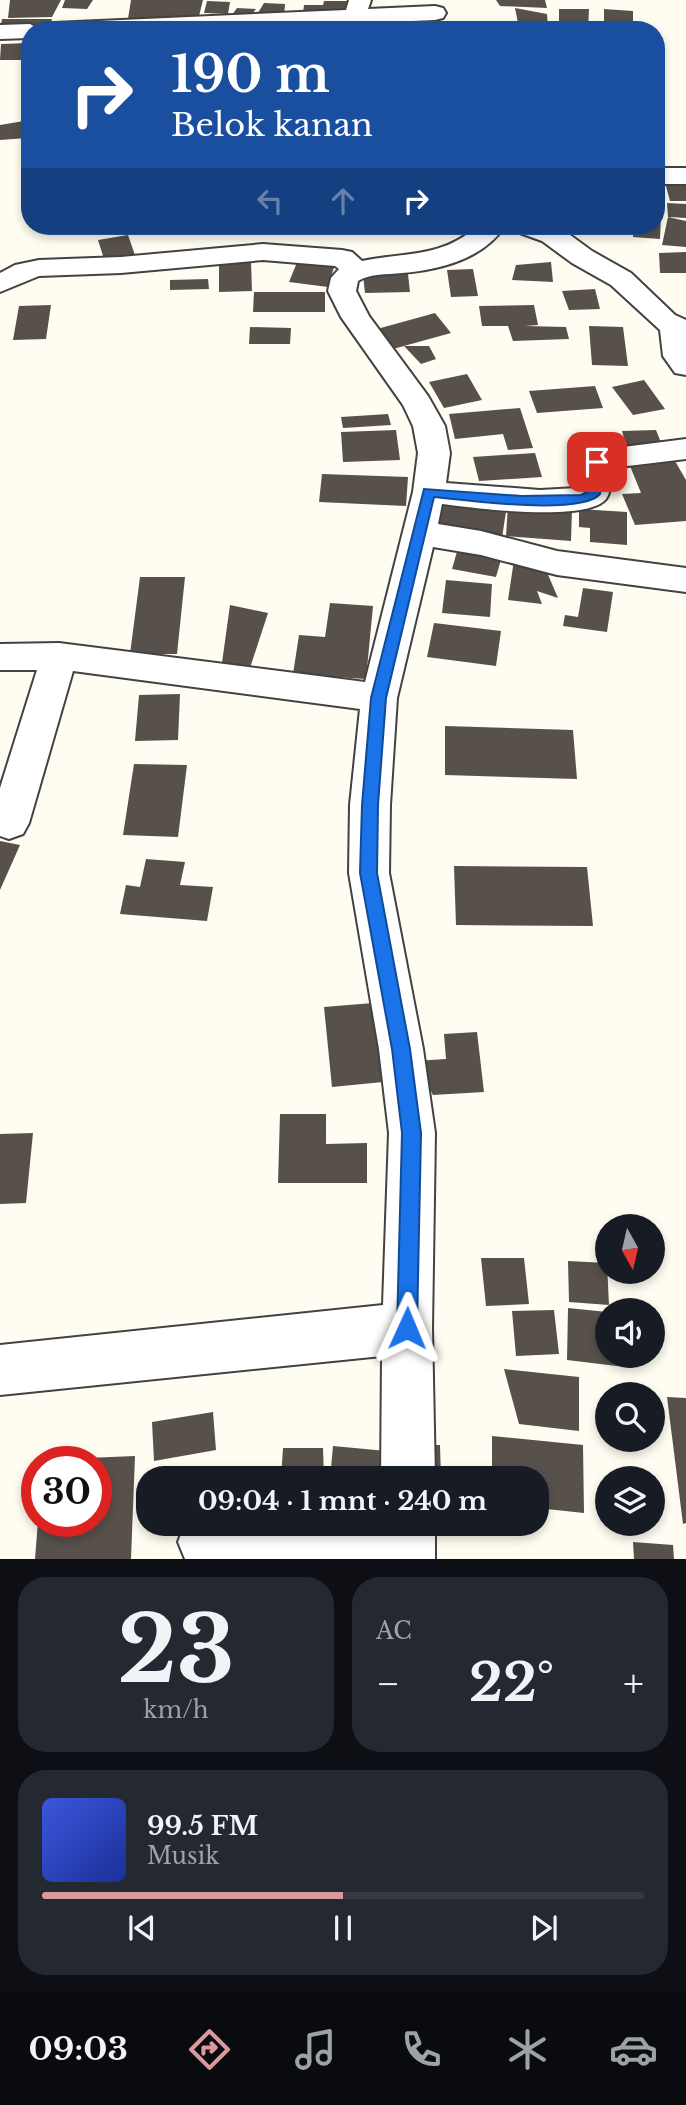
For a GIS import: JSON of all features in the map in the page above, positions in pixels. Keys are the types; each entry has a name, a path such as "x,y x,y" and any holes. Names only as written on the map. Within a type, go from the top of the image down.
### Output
{"street":[{"path":"227,21 358,8 435,13"},
{"path":"0,32 21,31"},
{"path":"665,176 686,176"},
{"path":"225,235 232,254"},
{"path":"408,1466 407,1328 412,1133 401,1049 369,873 370,805 379,698 429,492 435,453 429,426 404,383 355,317 342,291 345,278 356,269 420,263 450,256 484,235"},
{"path":"553,235 582,257 621,279 680,330 674,343 678,356 686,366"},
{"path":"0,284 24,271 39,268 121,265 263,252 342,258 356,269"},
{"path":"429,492 522,500 584,499 593,494 595,464 604,457 686,449"},
{"path":"419,533 481,543 557,563 686,580"},
{"path":"0,657 59,656 379,698"},
{"path":"9,823 59,656"},
{"path":"0,1370 407,1328"},
{"path":"408,1536 408,1559"},
{"path":"205,1542 402,1559"}],"building":[{"path":"10,0 61,0 52,17 8,18"},
{"path":"65,0 93,0 87,9 62,8"},
{"path":"131,0 203,0 198,20 128,21"},
{"path":"496,0 545,0 547,8 500,6"},
{"path":"207,1 230,2 228,14 204,13"},
{"path":"324,1 351,1 350,14 303,13 304,5 323,5"},
{"path":"264,3 285,4 284,17 256,16"},
{"path":"237,8 256,9 249,18 229,19"},
{"path":"515,8 547,14 548,21 518,21"},
{"path":"559,9 589,9 588,21 559,21"},
{"path":"604,9 633,11 633,21 604,21"},
{"path":"2,19 52,19 21,21 21,29 0,29"},
{"path":"21,43 21,60 0,60 1,44"},
{"path":"21,122 21,138 0,140 0,125"},
{"path":"666,186 686,186 686,201 670,201"},
{"path":"667,203 686,204 686,218 668,217"},
{"path":"668,217 686,221 686,247 662,245"},
{"path":"128,235 136,258 105,262 98,240"},
{"path":"633,235 660,235 660,239"},
{"path":"686,252 686,273 660,273 659,253"},
{"path":"298,260 335,264 328,287 289,282"},
{"path":"251,262 252,291 219,292 219,263"},
{"path":"551,262 553,282 512,280 516,265"},
{"path":"473,269 478,296 451,297 447,270"},
{"path":"408,274 410,292 365,293 363,275"},
{"path":"208,279 209,289 170,290 170,280"},
{"path":"595,289 600,309 569,310 562,291"},
{"path":"254,292 325,292 325,312 253,312"},
{"path":"51,305 46,339 13,340 19,306"},
{"path":"534,305 538,325 525,326 566,327 569,339 513,341 508,326 482,326 479,306"},
{"path":"435,313 451,333 393,349 377,329"},
{"path":"589,326 623,327 628,366 592,365"},
{"path":"250,327 291,328 290,344 249,344"},
{"path":"404,346 429,346 436,359 421,364"},
{"path":"467,374 482,400 444,408 429,382"},
{"path":"644,380 665,409 633,415 612,387"},
{"path":"595,386 603,408 537,413 529,391"},
{"path":"520,408 533,448 508,450 503,434 455,439 449,414"},
{"path":"388,414 391,425 343,428 341,417"},
{"path":"396,430 400,460 343,462 341,432"},
{"path":"656,430 664,450 629,455 622,431"},
{"path":"535,453 542,477 479,481 473,457"},
{"path":"628,461 675,461 686,480 686,521 635,525 622,494 641,493"},
{"path":"322,474 408,477 406,506 319,502"},
{"path":"440,498 507,505 502,538 431,525"},
{"path":"508,505 572,510 571,541 506,536"},
{"path":"579,509 627,512 627,545 590,542 590,528 579,527"},
{"path":"458,548 502,556 496,577 452,569"},
{"path":"514,560 543,563 558,598 537,591 542,604 508,600"},
{"path":"140,577 185,577 177,654 130,654"},
{"path":"446,580 492,584 490,617 442,613"},
{"path":"583,588 613,592 607,632 563,626 565,615 578,617"},
{"path":"330,603 373,606 366,679 293,674 299,635 325,637"},
{"path":"230,605 268,613 248,674 221,670"},
{"path":"434,623 501,631 496,666 427,657"},
{"path":"180,694 178,740 135,741 139,695"},
{"path":"445,726 573,730 577,779 445,775"},
{"path":"134,764 187,765 178,837 123,835"},
{"path":"0,841 20,845 0,890"},
{"path":"146,859 185,862 180,885 213,887 207,921 120,914 126,885 140,887"},
{"path":"454,866 587,867 593,926 456,925"},
{"path":"373,1003 383,1082 332,1087 324,1007"},
{"path":"477,1032 484,1092 433,1095 415,1061 446,1059 444,1034"},
{"path":"280,1114 326,1114 326,1144 367,1143 367,1183 278,1183"},
{"path":"33,1133 26,1203 0,1204 0,1134"},
{"path":"481,1258 524,1258 529,1304 486,1306"},
{"path":"568,1261 595,1262 595,1284 608,1284 609,1298 595,1298 595,1304 569,1302"},
{"path":"568,1308 595,1311 595,1363 567,1360"},
{"path":"554,1310 559,1354 516,1356 512,1311"},
{"path":"504,1369 579,1377 579,1431 519,1424"},
{"path":"667,1397 686,1398 686,1523 683,1524"},
{"path":"213,1412 216,1450 154,1461 152,1422"},
{"path":"492,1436 583,1445 584,1513 549,1509 549,1466 492,1466"},
{"path":"421,1445 440,1445 441,1466 420,1466"},
{"path":"333,1446 397,1452 396,1466 331,1466"},
{"path":"283,1448 323,1448 324,1466 282,1466"},
{"path":"135,1456 131,1559 35,1559 37,1537 112,1537 112,1457"},
{"path":"633,1542 673,1545 674,1559 634,1559"}],"route":[{"path":"407,1328 412,1133 401,1049 369,873 370,805 379,698 429,492 522,500 584,499 593,494 597,462"}]}
